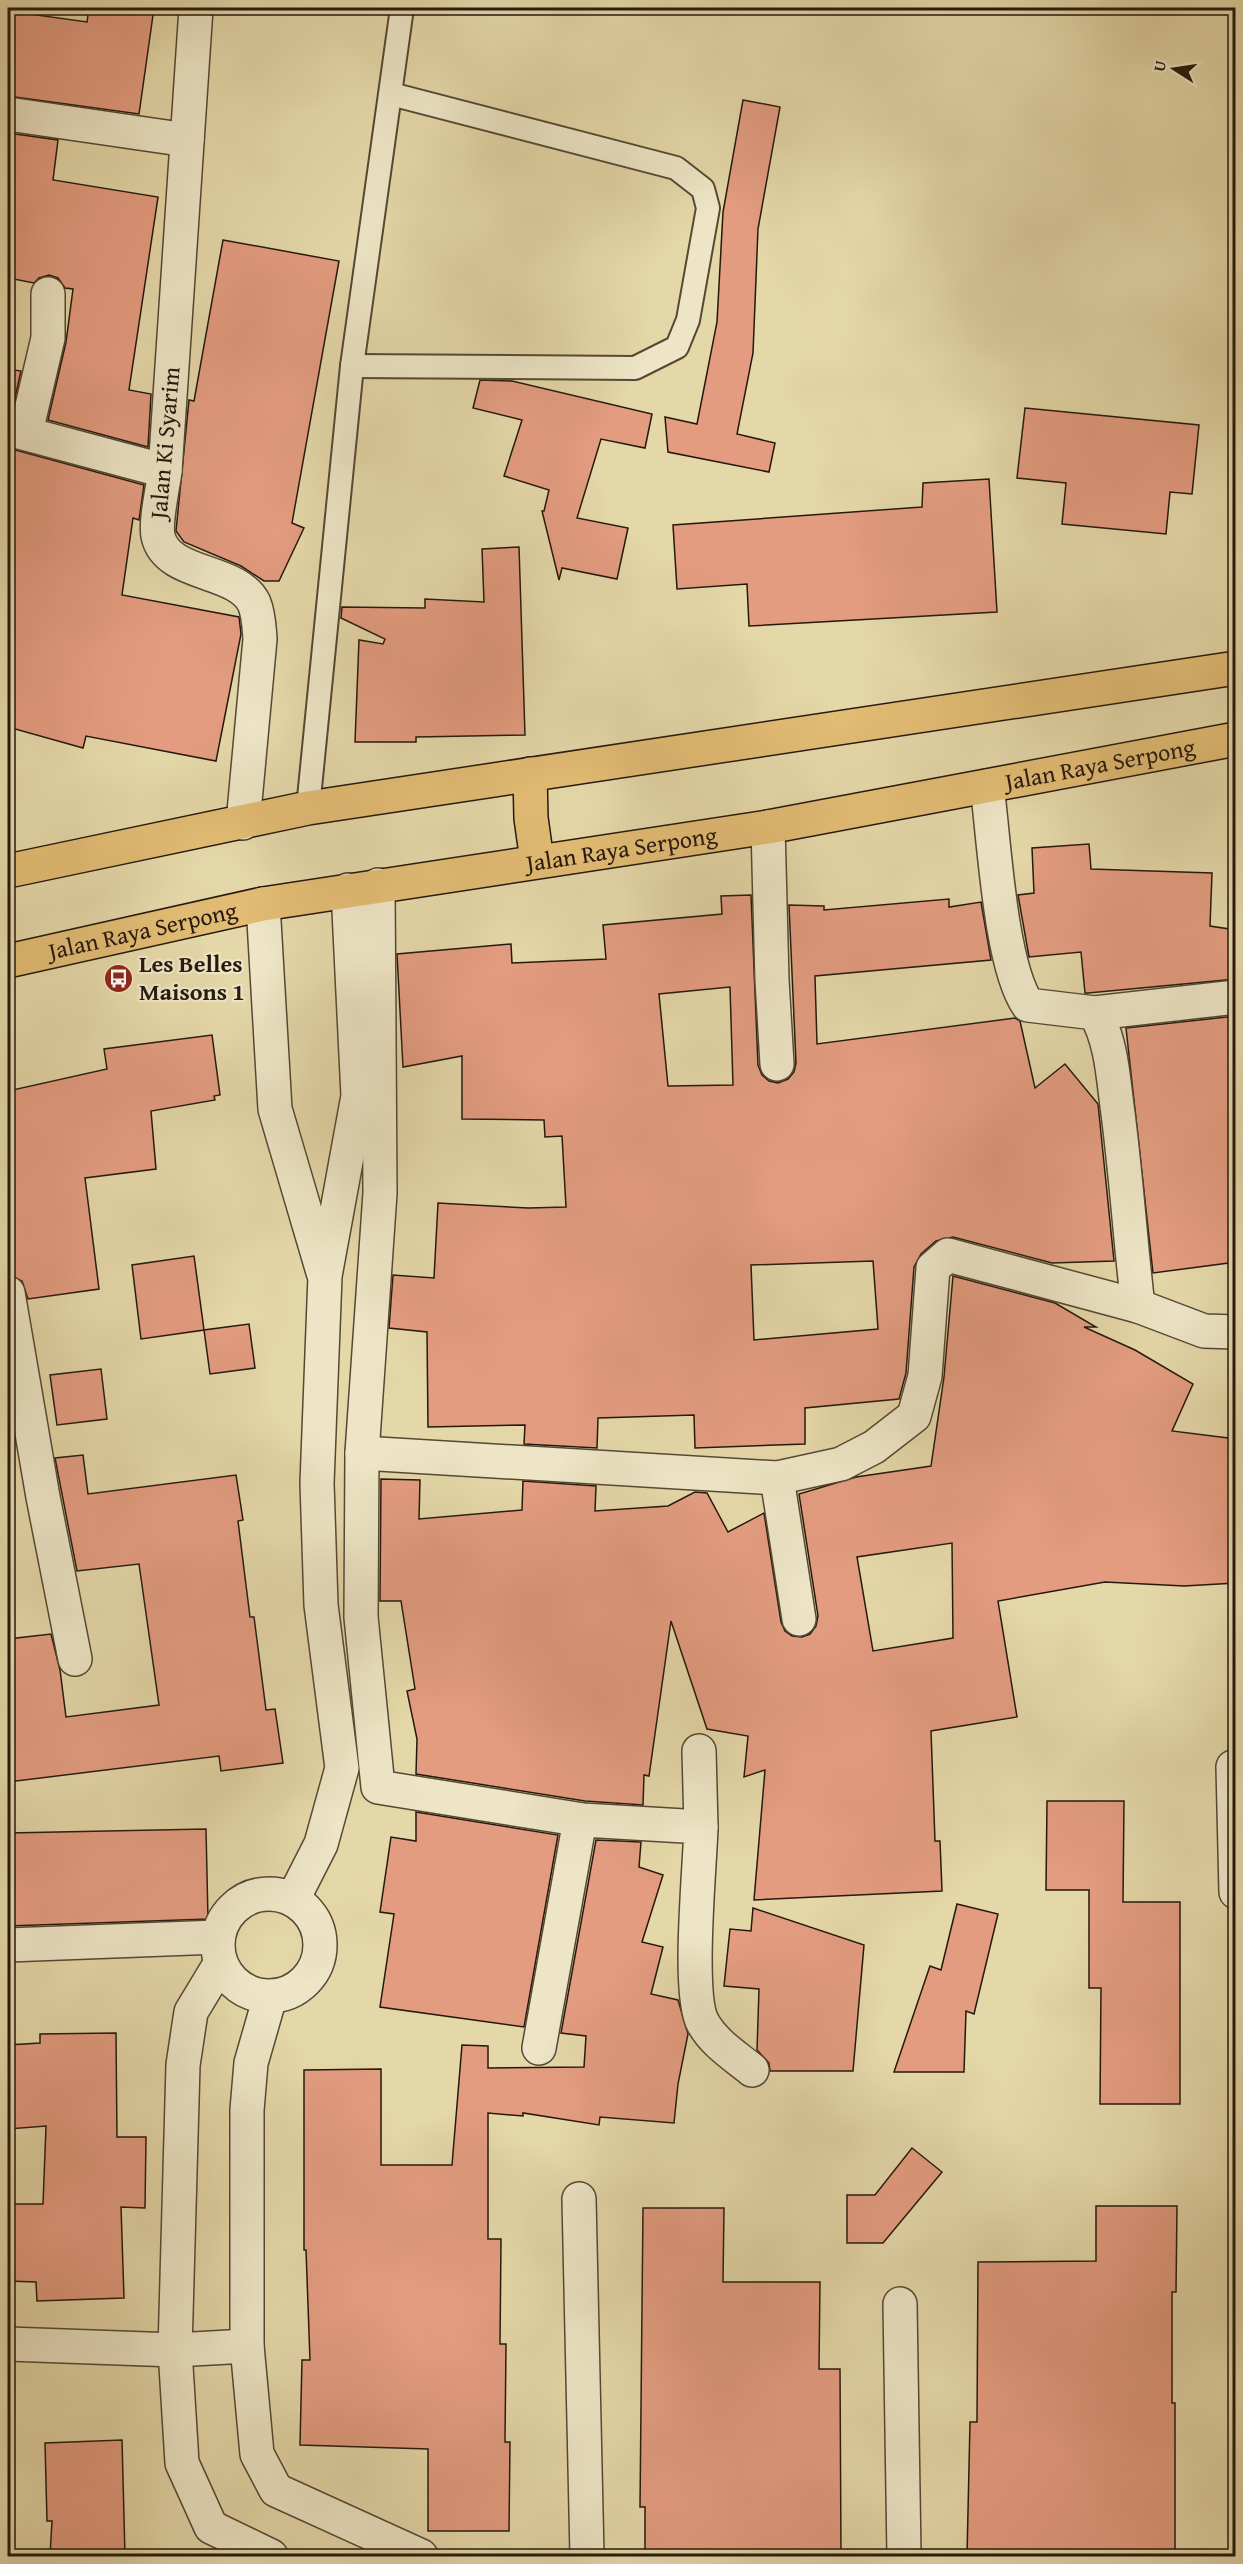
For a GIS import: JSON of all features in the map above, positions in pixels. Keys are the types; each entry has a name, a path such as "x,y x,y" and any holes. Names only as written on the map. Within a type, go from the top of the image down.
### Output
{"main road":[{"path":"8,871 308,808 1236,668"},
{"name":"Jalan Raya Serpong","path":"8,961 263,904 768,827 1236,739"},
{"path":"530,774 531,818 537,861"}],"street":[{"name":"Jalan Ki Syarim","path":"196,8 165,471 158,535 168,552 185,565 236,584 253,600 259,618 260,639 243,823"},
{"path":"8,114 187,140"},
{"path":"48,294 48,338 17,430 165,471"},
{"path":"987,786 1006,938 1020,993 1028,1005 1095,1013 1236,997"},
{"path":"768,827 772,980 777,1064"},
{"path":"293,1899 321,1844 342,1768 320,1594 316,1484 324,1276 357,1096 363,887"},
{"path":"363,887 380,1193 362,1453 361,1617 378,1787 580,1820 701,1827"},
{"path":"263,904 274,1109 324,1276"},
{"path":"1095,1013 1103,1026 1112,1065 1126,1167 1138,1306"},
{"path":"362,1453 777,1478 841,1464 874,1447 914,1416 925,1376 933,1268 948,1255 1138,1306 1204,1330 1236,1332"},
{"path":"8,1293 43,1497 75,1659"},
{"path":"777,1478 799,1619"},
{"path":"699,1751 701,1827 694,1965 702,2022 722,2046 752,2070"},
{"path":"1233,1767 1236,1892"},
{"path":"539,2048 580,1820"},
{"path":"219,1950 240,1988 270,1997 293,1991 310,1977 320,1956 319,1934 310,1913 293,1899 269,1893 245,1901 227,1914 219,1950 191,2012 183,2065 175,2350 182,2463 211,2527 272,2556"},
{"path":"8,1945 219,1950"},
{"path":"270,1997 251,2064 247,2110 247,2346 257,2454 276,2490 422,2556"},
{"path":"579,2199 587,2556"},
{"path":"900,2304 904,2556"},
{"path":"8,2344 175,2350 247,2346"}],"lane":[{"path":"308,808 352,366 402,8"},
{"path":"352,366 635,368 654,360 676,347 688,320 708,208 703,189 676,168 391,94"}],"building":[{"path":"89,8 154,8 139,114 8,96 8,11 87,22"},
{"path":"743,100 780,107 758,229 753,353 737,434 775,443 769,472 668,452 665,417 697,424 717,322 723,212"},
{"path":"8,133 58,140 53,180 158,197 129,390 151,394 148,447 48,420 66,342 73,289 65,288 58,278 49,275 39,278 34,283 8,278"},
{"path":"223,240 339,261 292,523 304,528 279,581 264,581 241,566 184,542 176,531 189,400 194,401"},
{"path":"8,369 21,371 12,411 8,411"},
{"path":"480,380 512,381 652,414 645,448 601,439 577,518 628,528 617,579 562,568 559,580 542,511 544,511 549,490 504,476 522,420 473,408"},
{"path":"1025,408 1199,425 1192,494 1170,492 1166,534 1062,524 1066,483 1017,478"},
{"path":"8,448 144,485 139,520 133,518 122,595 239,617 241,634 216,761 86,736 83,748 8,727"},
{"path":"989,479 997,612 749,626 747,584 677,589 673,525 922,507 923,483"},
{"path":"519,547 525,735 416,737 416,742 355,742 359,640 383,644 385,639 341,618 342,607 425,608 425,599 484,602 482,549"},
{"path":"1089,844 1091,869 1212,873 1210,926 1236,930 1236,979 1085,993 1081,952 1029,957 1018,895 1034,893 1032,848"},
{"path":"751,895 758,1065 762,1075 769,1081 778,1083 788,1079 794,1072 796,1063 789,905 824,906 824,910 949,899 949,907 981,902 991,960 815,976 817,1044 1015,1018 1020,1021 1035,1088 1065,1064 1098,1104 1114,1261 1052,1263 953,1237 936,1241 921,1254 914,1267 906,1373 899,1399 805,1408 805,1444 695,1448 694,1415 598,1418 597,1448 524,1444 525,1425 428,1427 427,1332 389,1328 393,1275 434,1278 438,1203 528,1208 566,1207 562,1136 545,1137 544,1120 462,1119 462,1056 403,1067 397,954 511,944 512,963 606,959 603,925 722,914 721,896","holes":["730,987 733,1085 668,1086 659,994","873,1261 878,1329 754,1340 751,1265"]},
{"path":"1236,1016 1236,1262 1153,1273 1126,1028"},
{"path":"212,1035 220,1095 214,1096 215,1100 151,1111 156,1169 85,1178 99,1289 28,1299 22,1281 8,1275 8,1091 107,1069 104,1049"},
{"path":"194,1256 204,1330 141,1339 132,1265"},
{"path":"953,1276 1055,1303 1096,1327 1084,1327 1135,1350 1193,1384 1172,1431 1236,1439 1236,1583 1184,1586 1105,1582 998,1601 1017,1717 931,1731 935,1841 940,1841 942,1891 754,1900 765,1770 744,1777 748,1736 707,1729 671,1621 649,1776 644,1775 643,1805 585,1801 416,1774 417,1739 407,1691 415,1689 401,1601 380,1601 381,1479 420,1480 419,1519 522,1510 523,1481 596,1486 595,1511 668,1506 695,1492 707,1493 728,1532 764,1513 781,1622 785,1631 792,1636 802,1637 810,1634 816,1626 818,1616 799,1494 856,1477 931,1466 944,1377","holes":["952,1543 953,1638 873,1651 857,1557"]},
{"path":"249,1324 255,1368 210,1374 204,1330"},
{"path":"101,1369 107,1419 57,1425 50,1375"},
{"path":"83,1455 88,1494 236,1475 243,1520 238,1521 250,1617 254,1617 266,1710 275,1709 283,1763 221,1771 219,1756 8,1782 8,1639 51,1634 60,1670 66,1717 159,1705 139,1564 77,1571 55,1458"},
{"path":"1047,1801 1124,1801 1123,1902 1180,1902 1180,2104 1100,2104 1101,1988 1089,1988 1089,1890 1046,1890"},
{"path":"416,1812 558,1835 524,2027 380,2007 394,1914 380,1912 391,1837 416,1841"},
{"path":"206,1829 208,1919 8,1926 8,1833"},
{"path":"596,1840 641,1842 639,1867 663,1875 642,1942 663,1947 651,1994 678,2000 688,2034 678,2084 674,2123 600,2117 599,2125 523,2113 523,2116 488,2113 488,2239 501,2239 500,2344 506,2344 505,2442 510,2442 509,2531 428,2531 428,2449 300,2445 302,2360 310,2360 306,2250 304,2250 304,2070 381,2069 381,2165 452,2165 462,2045 488,2046 488,2068 584,2067 586,2036 561,2033"},
{"path":"957,1904 998,1914 974,2014 966,2011 964,2072 894,2072 930,1966 941,1970"},
{"path":"753,1908 864,1945 853,2071 770,2071 769,2063 757,2050 759,1989 724,1986 730,1929 751,1931"},
{"path":"116,2033 117,2137 146,2137 145,2208 121,2207 124,2298 37,2301 36,2282 8,2281 8,2204 43,2204 46,2126 8,2129 8,2045 40,2043 40,2034"},
{"path":"912,2148 942,2172 883,2243 847,2243 847,2195 875,2195"},
{"path":"1096,2206 1177,2206 1176,2292 1172,2292 1175,2556 967,2556 970,2422 977,2422 978,2262 1096,2261"},
{"path":"643,2208 724,2208 723,2282 820,2282 819,2369 840,2369 841,2556 645,2556 645,2507 640,2507"},
{"path":"122,2440 125,2556 50,2556 52,2521 47,2521 45,2443"}],"place":[{"name":"Les Belles Maisons 1","path":"118,978"}]}
